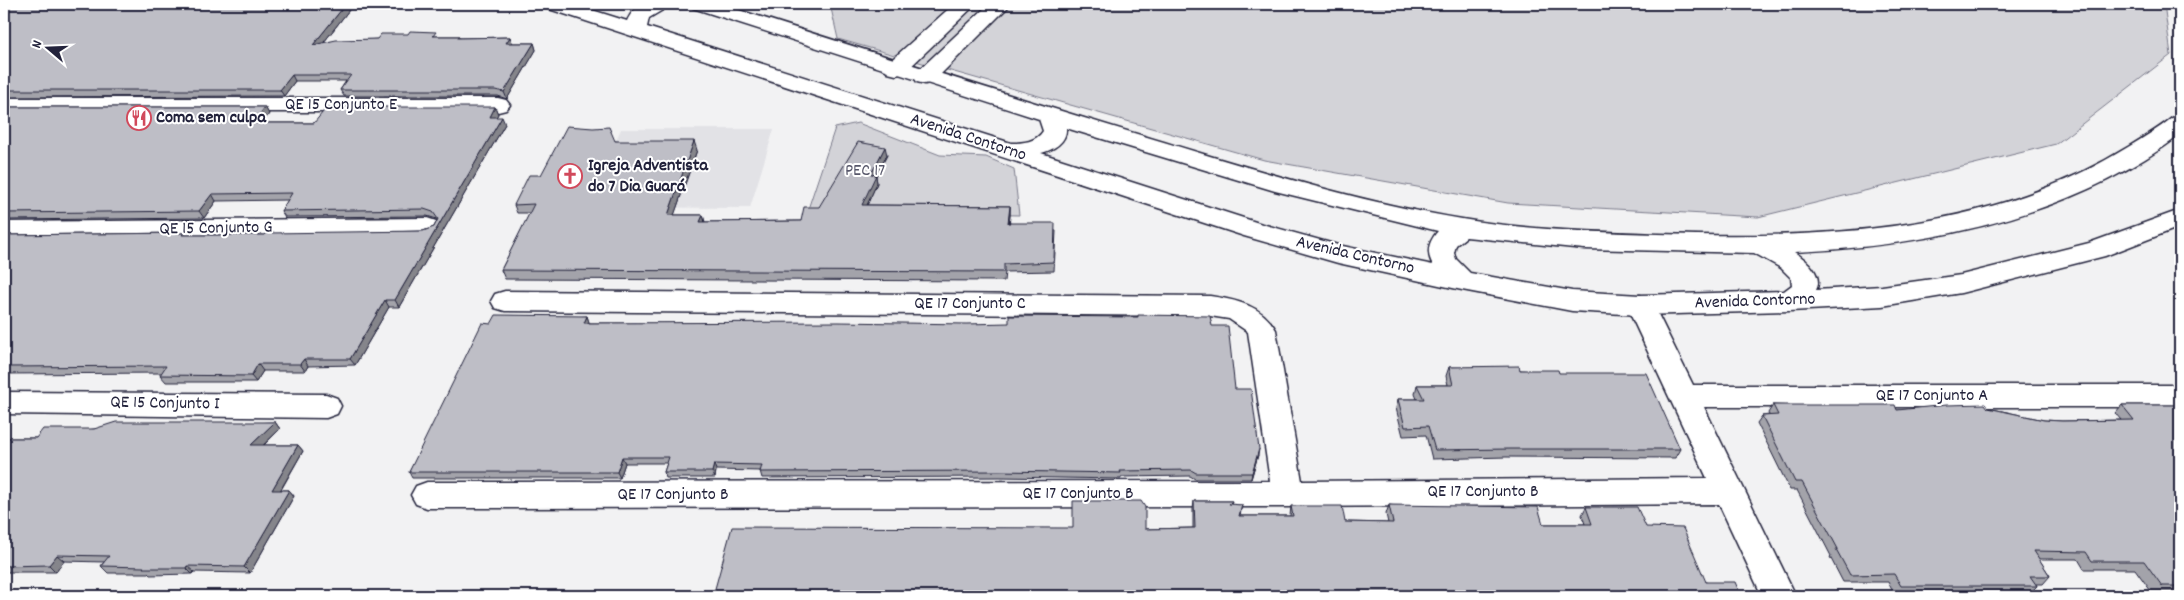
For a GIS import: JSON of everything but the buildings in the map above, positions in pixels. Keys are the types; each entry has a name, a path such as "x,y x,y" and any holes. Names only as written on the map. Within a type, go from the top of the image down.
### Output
{"street":[{"name":"Avenida Contorno","path":"553,4 1262,233 1338,254 1462,281 1572,301 1640,305 1790,301 1882,296 1961,284 2038,266 2096,250 2180,218"},
{"path":"636,31 635,22 641,14 659,4"},
{"path":"700,4 896,68 1261,180 1353,204 1461,228 1538,237 1601,242 1760,245 1836,241 1928,230 2015,208 2055,194 2122,163 2170,133 2180,123"},
{"path":"896,68 966,4"},
{"path":"925,77 1001,4"},
{"name":"QE 15 Conjunto E","path":"4,104 498,105"},
{"path":"1009,151 1022,151 1045,143 1052,136 1055,129 1053,121 1047,114"},
{"name":"QE 15 Conjunto G","path":"4,231 427,227"},
{"path":"1461,228 1448,234 1441,245 1441,257 1448,270 1462,281"},
{"path":"1760,245 1784,256 1800,270 1805,285 1798,297 1790,301"},
{"name":"QE 17 Conjunto C","path":"505,301 1210,306 1229,309 1256,321 1262,330 1288,494"},
{"path":"1640,305 1779,596"},
{"name":"QE 17 Conjunto A","path":"1684,396 2180,396"},
{"name":"QE 15 Conjunto I","path":"4,403 326,406"},
{"name":"QE 17 Conjunto B","path":"427,495 1288,494 1728,490"}],"shaded area":[{"path":"621,129 774,129 750,208 586,207"}],"green space":[{"path":"830,4 2164,4 2171,55 2056,144 1758,217 1508,203 1264,160 838,39"},
{"name":"PEC 17","path":"858,123 940,155 986,157 1014,169 1019,215 807,212 835,128"}],"place":[{"name":"Coma sem culpa","path":"139,118"},
{"name":"Igreja Adventista do 7 Dia Guará","path":"570,176"}]}
